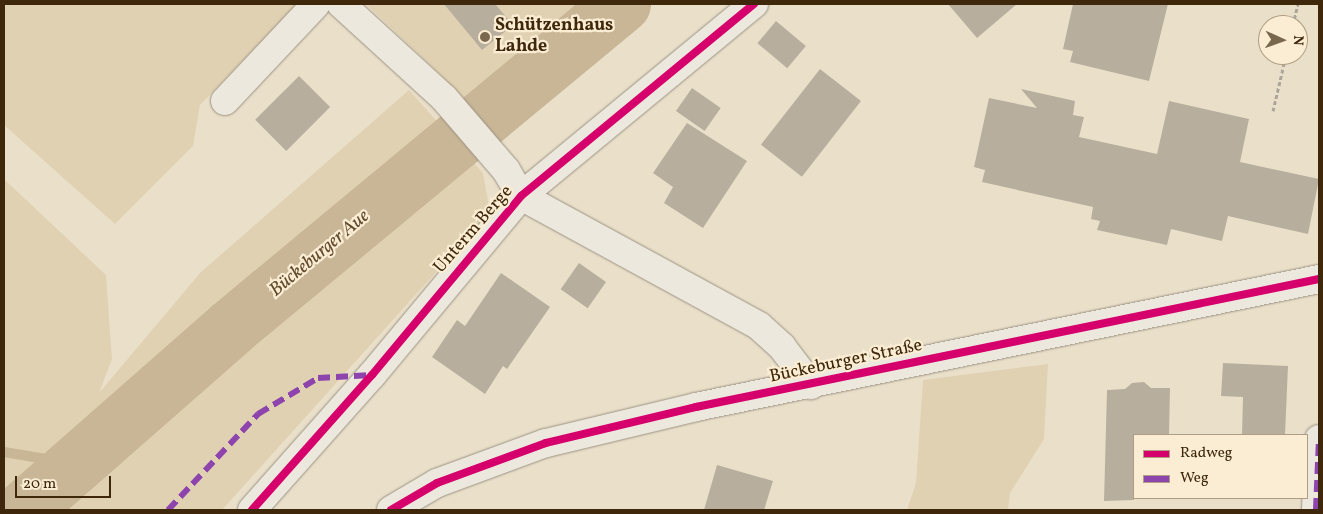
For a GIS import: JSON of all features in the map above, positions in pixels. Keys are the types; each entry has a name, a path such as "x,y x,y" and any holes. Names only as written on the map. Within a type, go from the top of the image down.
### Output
{"street":[{"path":"225,101 316,4"},
{"path":"341,4 444,98 506,170 521,196"},
{"name":"Unterm Berge","path":"252,510 372,374 521,196 754,4"},
{"name":"Unterm Berge","path":"521,196 759,326 782,347 811,385"},
{"name":"Bückeburger Straße","path":"391,510 438,483 546,443 696,407 811,385 1319,279"},
{"path":"1316,510 1319,439"}],"path":[{"path":"1273,111 1284,65"}],"shaded area":[{"path":"4,4 298,4 200,105 193,146 115,224 4,125"},
{"path":"366,4 618,4 479,119 444,78"},
{"path":"409,90 483,173 490,212 222,510 4,510 4,179 106,275 112,359 99,393 200,273"},
{"path":"1048,364 1044,439 1010,493 1008,510 907,510 916,483 923,380"}],"building":[{"name":"Schützenhaus Lahde","path":"444,4 495,4 513,25 482,50"},
{"path":"948,4 1017,4 977,38"},
{"path":"1073,4 1168,4 1149,81 1070,62 1073,51 1063,49"},
{"path":"776,21 806,46 787,68 757,43"},
{"path":"820,69 861,101 802,177 761,145"},
{"path":"299,76 330,107 286,151 255,120"},
{"path":"692,88 721,108 705,131 676,111"},
{"path":"1021,89 1075,101 1073,115 1084,117 1079,137 1157,154 1169,101 1249,119 1240,162 1319,179 1308,234 1228,216 1222,241 1171,229 1167,245 1097,230 1100,221 1091,219 1093,207 982,182 985,170 974,167 989,98 1037,108"},
{"path":"687,123 747,161 703,228 664,203 673,187 653,173"},
{"path":"579,263 606,282 588,308 561,289"},
{"path":"501,273 550,307 507,369 503,366 485,394 432,357 457,320 465,326"},
{"path":"1223,363 1288,366 1285,434 1242,434 1243,397 1221,396"},
{"path":"1144,382 1151,388 1170,388 1169,434 1133,434 1134,500 1104,501 1107,390 1125,389 1132,383"},
{"path":"717,465 773,481 764,510 704,510"}],"waterway":[{"name":"Bückeburger Aue","path":"24,510 231,328 622,4"},
{"path":"4,452 76,464"}],"marked path":[{"path":"168,510 258,414 318,378 372,375"},
{"path":"1316,510 1319,439"}],"cycle path":[{"path":"252,510 372,375 521,196 754,4"},
{"path":"391,510 437,483 546,443 696,407 1319,279"}],"place":[{"name":"Schützenhaus Lahde","path":"485,37"}]}
